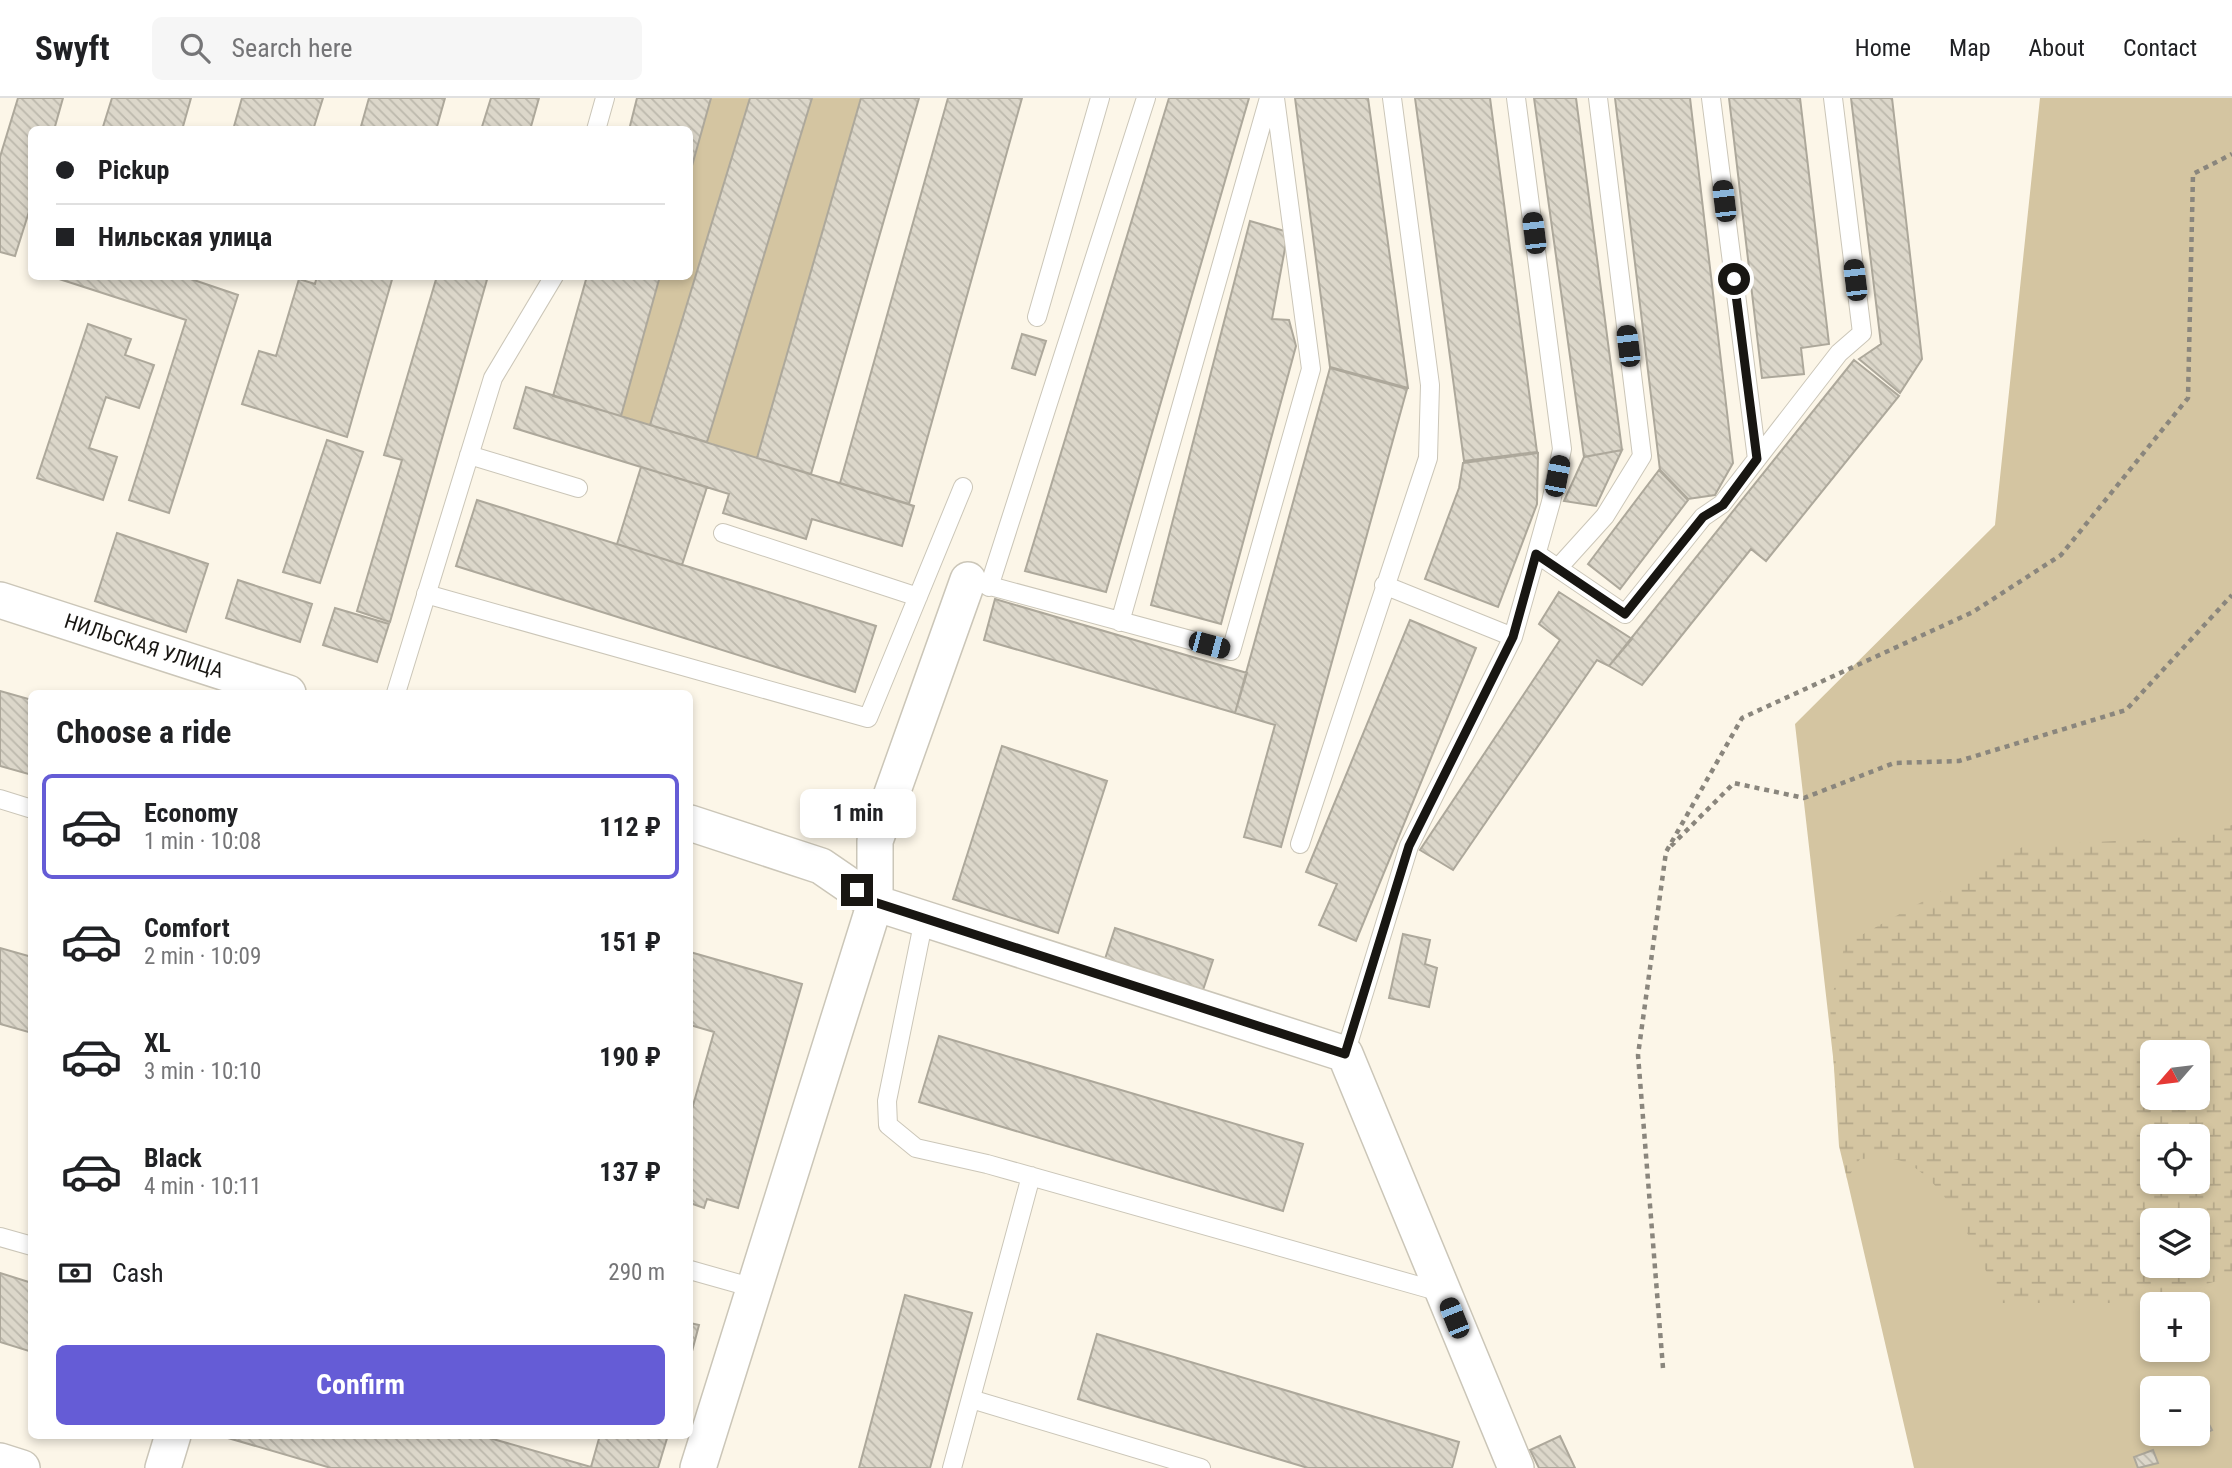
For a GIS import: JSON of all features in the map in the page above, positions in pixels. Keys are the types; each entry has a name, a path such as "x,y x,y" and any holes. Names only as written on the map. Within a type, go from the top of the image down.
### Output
{"street":[{"path":"698,1468 874,902 875,841 979,583"},
{"name":"НИЛЬСКАЯ УЛИЦА","path":"0,600 279,690"},
{"path":"693,824 821,866 874,902 1345,1054 1516,1468"},
{"path":"163,1468 172,1439"},
{"path":"0,1461 22,1468"}],"lane":[{"path":"597,126 605,98"},
{"path":"1037,317 1100,98"},
{"path":"1146,98 979,583 1231,651 1311,369 1275,98"},
{"path":"1120,622 1269,98"},
{"path":"1300,844 1428,458 1430,385 1392,98"},
{"path":"1345,1054 1409,846 1513,637 1562,449 1517,98"},
{"path":"1558,568 1605,516 1642,456 1598,98"},
{"path":"1711,98 1757,459"},
{"path":"1536,554 1625,614 1703,517 1723,505 1839,352 1862,332 1833,98"},
{"path":"397,690 493,378 552,280"},
{"path":"469,455 578,488"},
{"path":"426,594 868,718 964,487"},
{"path":"723,533 918,597"},
{"path":"1384,585 1513,637"},
{"path":"0,799 28,808"},
{"path":"924,919 896,1068 887,1101 888,1125 916,1148 1031,1177 1444,1293"},
{"path":"952,1468 1031,1177"},
{"path":"0,1237 28,1245"},
{"path":"693,1271 754,1289"},
{"path":"971,1399 1201,1468"}],"path":[{"path":"1663,1368 1638,1055 1666,852 1742,718 1972,612 2061,555 2188,398 2193,174 2232,154"},
{"path":"1666,852 1734,783 1804,798 1894,763 1959,761 2126,710 2232,595"}],"green space":[{"path":"711,98 750,98 650,425 621,416 659,280 693,280 693,162"},
{"path":"812,98 861,98 757,458 707,442"},
{"path":"2040,98 2232,98 2232,1468 1914,1468 1847,1179 1795,724 1995,525"},
{"path":"2232,825 2232,1277 2176,1292 2140,1292 2140,1302 2135,1303 2000,1303 1959,1218 1929,1179 1912,1166 1881,1158 1860,1159 1847,1179 1839,1146 1830,1005 1845,944 2024,846 2190,837"}],"building":[{"path":"18,98 63,98 55,126 28,126 28,215 15,256 0,252 0,157"},
{"path":"112,98 191,98 183,126 103,126"},
{"path":"242,98 323,98 314,126 234,126"},
{"path":"369,98 445,98 437,126 361,126"},
{"path":"491,98 539,98 531,126 482,126"},
{"path":"637,98 711,98 693,162 693,126 630,126"},
{"path":"750,98 812,98 707,442 650,425"},
{"path":"861,98 919,98 811,474 757,458"},
{"path":"948,98 1022,98 909,504 840,483"},
{"path":"1169,98 1249,98 1106,592 1025,571"},
{"path":"1295,98 1368,98 1408,388 1330,367"},
{"path":"1415,98 1490,98 1537,452 1464,461"},
{"path":"1534,98 1576,98 1622,450 1584,457"},
{"path":"1615,98 1690,98 1733,463 1715,495 1688,499 1660,470"},
{"path":"1729,98 1800,98 1829,344 1801,348 1804,374 1762,378"},
{"path":"1851,98 1892,98 1922,359 1900,393 1859,359 1881,344"},
{"path":"1250,221 1288,232 1272,319 1289,320 1296,346 1221,624 1151,605"},
{"path":"62,280 194,280 238,295 169,513 129,500 186,320"},
{"path":"299,280 315,284 316,280 392,280 347,437 242,404 259,351 276,356"},
{"path":"436,280 487,280 390,622 357,611 402,460 384,455"},
{"path":"586,280 659,280 621,416 553,396"},
{"path":"88,324 131,339 125,355 154,365 139,408 106,397 89,448 117,457 103,500 37,478"},
{"path":"1022,334 1046,341 1035,375 1012,368"},
{"path":"1854,360 1899,396 1766,561 1751,549 1642,685 1609,666"},
{"path":"1330,368 1407,389 1281,847 1244,837 1275,725 1235,713"},
{"path":"526,387 914,506 902,546 812,519 806,539 723,513 729,494 514,428"},
{"path":"327,440 363,452 320,583 283,572"},
{"path":"1622,450 1596,506 1564,501 1584,457"},
{"path":"1538,453 1537,504 1498,607 1425,579 1459,488 1463,463"},
{"path":"641,467 707,487 682,565 617,544"},
{"path":"1659,470 1688,500 1620,589 1588,564"},
{"path":"477,500 876,626 855,692 456,566"},
{"path":"117,533 208,564 186,632 95,601"},
{"path":"238,580 312,604 300,642 226,618"},
{"path":"1559,592 1632,639 1609,666 1597,660 1453,870 1420,850 1560,640 1539,624"},
{"path":"995,599 1247,673 1235,713 984,640"},
{"path":"335,608 389,624 377,662 323,645"},
{"path":"1410,620 1476,648 1356,941 1319,925 1337,884 1306,872"},
{"path":"0,691 28,699 28,774 0,766"},
{"path":"1002,746 1107,781 1058,933 953,899"},
{"path":"1115,928 1213,960 1203,990 1105,959"},
{"path":"1403,934 1430,940 1425,964 1437,968 1429,1007 1389,998"},
{"path":"0,948 28,956 28,1032 0,1024"},
{"path":"693,953 802,984 738,1208 707,1199 704,1208 693,1204 693,1106 714,1032 693,1026"},
{"path":"939,1036 1303,1144 1283,1211 919,1102"},
{"path":"0,1273 28,1282 28,1351 0,1342"},
{"path":"905,1295 972,1313 930,1468 859,1468"},
{"path":"693,1324 699,1325 693,1348"},
{"path":"1097,1334 1459,1442 1452,1468 1308,1468 1078,1399"},
{"path":"1560,1436 1575,1468 1539,1468 1530,1450"},
{"path":"231,1439 493,1439 591,1467 599,1439 667,1439 658,1468 331,1468"},
{"path":"2153,1450 2158,1463 2138,1468 2134,1457"}],"route":[{"path":"857,890 874,902 1345,1054 1409,846 1513,637 1536,554 1625,614 1703,517 1723,505 1757,459 1734,279"}]}
